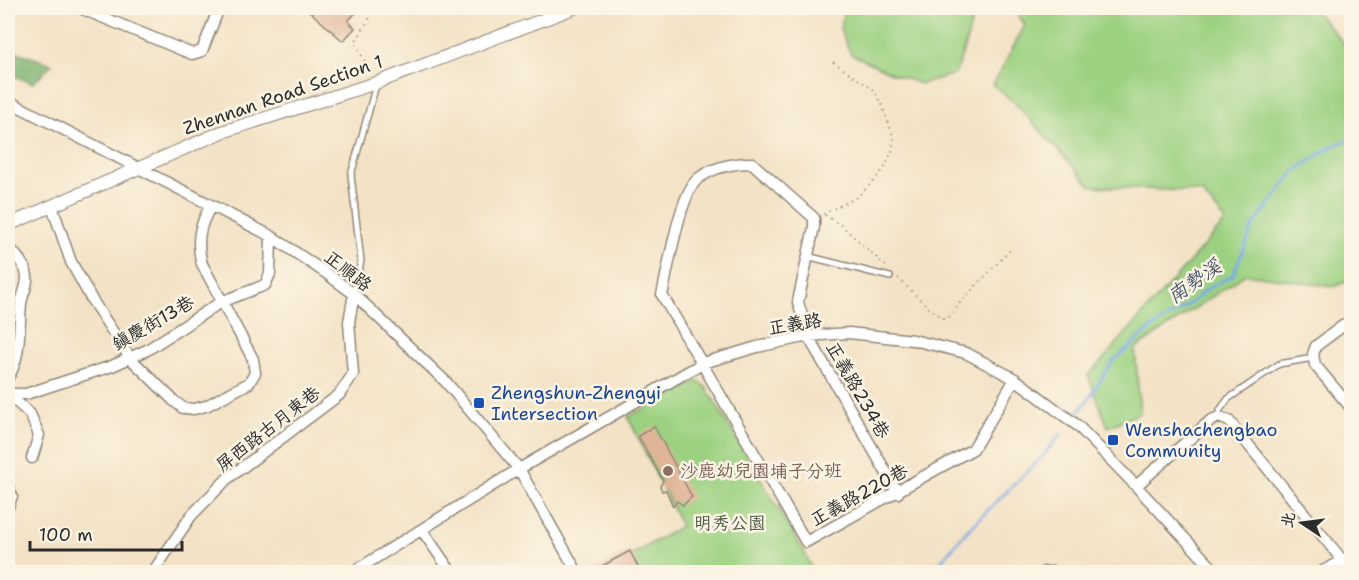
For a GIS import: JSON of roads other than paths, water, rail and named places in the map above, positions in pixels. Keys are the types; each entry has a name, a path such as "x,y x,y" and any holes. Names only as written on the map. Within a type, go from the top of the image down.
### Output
{"street":[{"path":"80,8 192,54 202,51 219,8"},
{"name":"Zhennan Road Section 1","path":"8,225 222,132 376,83 574,8"},
{"name":"正順路","path":"8,101 271,236 354,294 446,382 519,469 577,573"},
{"name":"正義路234巷","path":"703,363 662,295 685,197 698,178 734,163 752,163 814,218 798,302 808,336 898,493"},
{"path":"52,206 71,262 92,300 130,358 183,408 206,406 249,383 255,373 253,360 202,264 198,248 199,231 211,206"},
{"name":"鎮慶街13巷","path":"8,392 26,394 112,366 147,350 221,302 265,285 270,274 271,236"},
{"path":"8,245 26,270 27,278 21,302 20,326 13,370 8,376"},
{"name":"屏西路古月東巷","path":"153,573 191,516 227,479 339,394 353,374 349,322 354,294"},
{"path":"1352,319 1316,346 1313,358 1315,365 1352,409"},
{"name":"正義路","path":"353,573 519,469 703,363 757,347 808,336 849,333 913,340 966,353 1015,379 1078,426 1216,573"},
{"name":"正義路220巷","path":"703,363 806,542 974,449 1015,379"},
{"path":"8,392 30,414 39,435 32,458"},
{"path":"1136,486 1210,421 1219,417 1229,421 1347,558 1352,572"},
{"path":"8,487 12,496 8,507"},
{"path":"422,530 451,573"},
{"path":"1321,573 1347,558"},
{"path":"1044,573 1054,573"}],"lane":[{"path":"354,294 361,261 351,175 376,83"},
{"path":"807,256 890,277"},
{"path":"1220,410 1228,399 1279,364 1313,358"}],"waterway":[{"name":"南勢溪","path":"1073,419 1112,362 1152,328 1188,305 1210,287 1233,275 1253,226 1295,171 1332,146 1352,139"},
{"path":"932,572 965,533 1041,458 1061,434"}],"place":[{"name":"Zhengshun-Zhengyi Intersection","path":"479,403"},
{"name":"Wenshachengbao Community","path":"1113,440"},
{"name":"沙鹿幼兒園埔子分班","path":"668,471"}],"park label":[{"name":"明秀公園","path":"730,523"}]}
